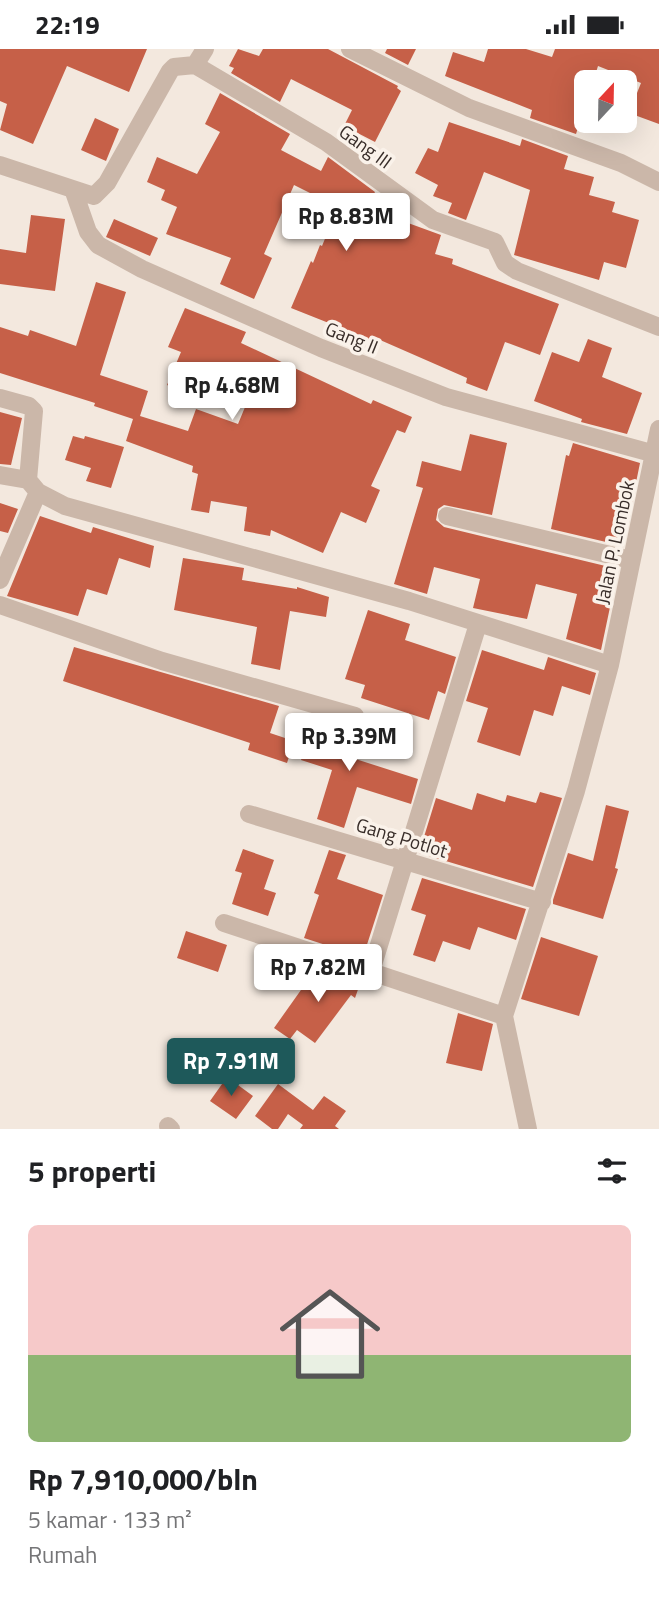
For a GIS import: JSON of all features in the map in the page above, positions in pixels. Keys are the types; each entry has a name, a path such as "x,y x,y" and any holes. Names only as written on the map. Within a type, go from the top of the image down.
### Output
{"street":[{"path":"0,165 74,192 94,196 102,190 170,71 174,67 195,65 205,49"},
{"path":"350,49 469,109 621,163 659,182"},
{"name":"Gang III","path":"195,65 326,142 433,221 495,242 505,263 517,271 659,327"},
{"name":"Gang II","path":"74,192 88,232 98,244 142,269 321,348 446,397 655,454"},
{"path":"0,398 29,406 34,411 33,486 0,580"},
{"name":"Jalan P. Lombok","path":"504,1016 576,792 610,665 659,429"},
{"path":"0,475 33,486 65,506 409,601 610,665"},
{"path":"447,516 631,560"},
{"path":"0,605 162,661 355,716"},
{"path":"371,971 478,624"},
{"name":"Gang Potlot","path":"249,814 542,902"},
{"path":"224,923 504,1016 528,1129"}],"building":[{"path":"0,49 147,49 129,92 67,66 33,144 0,130 7,104 0,101"},
{"path":"238,49 259,56 263,49 328,49 398,86 401,91 375,142 344,126 352,110 291,79 280,102 231,73 234,68 229,66"},
{"path":"387,49 416,49 408,65 385,53"},
{"path":"488,49 526,49 552,57 555,49 659,49 659,124 637,116 637,93 641,83 637,81 637,70 608,70 598,66 597,70 574,70 576,134 530,118 532,110 445,76 453,52 484,62"},
{"path":"220,93 290,134 281,150 321,171 328,157 375,192 367,208 441,235 435,254 453,259 452,264 559,304 540,355 505,342 487,391 466,383 467,378 371,336 369,339 291,308 338,207 294,185 264,254 272,258 254,299 220,284 231,258 166,234 177,207 161,200 165,190 147,182 157,157 197,174 220,132 205,124"},
{"path":"95,118 119,129 106,161 81,150"},
{"path":"449,122 520,146 522,139 568,156 564,169 594,177 589,195 615,202 612,212 639,220 626,268 604,262 599,280 514,255 530,190 484,172 466,220 448,213 452,203 433,196 438,185 415,173 428,148 438,152"},
{"path":"31,215 65,219 55,291 0,284 0,249 26,253"},
{"path":"114,219 158,238 150,256 106,237"},
{"path":"96,282 126,292 100,375 148,391 140,416 188,431 196,409 238,424 255,383 219,368 204,402 167,385 181,352 168,347 185,308 246,332 241,343 371,404 373,400 412,417 405,433 397,430 371,486 380,490 366,523 341,512 323,553 271,530 270,536 244,531 247,507 211,501 209,513 191,510 198,474 192,472 193,466 126,441 133,419 94,406 95,403 0,373 0,327 28,336 30,330 76,346"},
{"path":"588,339 612,348 602,377 642,393 627,434 581,422 582,419 534,401 552,352 579,362"},
{"path":"0,412 22,418 11,465 0,464"},
{"path":"470,434 507,443 492,515 444,505 438,509 436,520 444,527 618,569 601,650 566,639 577,594 536,584 527,619 473,608 480,579 434,567 427,594 394,584 423,488 416,486 422,461 461,471"},
{"path":"73,436 84,439 85,436 124,447 111,488 86,481 91,468 65,460"},
{"path":"573,443 640,463 623,546 551,529 566,455 569,456"},
{"path":"0,503 18,509 8,533 0,531"},
{"path":"40,516 91,533 93,527 154,546 150,568 119,558 107,595 87,589 78,616 7,596"},
{"path":"183,558 244,568 242,580 297,587 329,597 326,617 290,611 280,670 251,664 257,627 174,610"},
{"path":"368,610 410,624 405,640 456,657 445,694 438,691 429,720 361,698 365,685 345,679"},
{"path":"74,647 279,706 270,733 294,741 287,763 248,750 250,743 63,681"},
{"path":"482,650 544,670 548,657 596,673 590,695 562,686 553,716 534,710 520,756 477,742 488,708 466,701"},
{"path":"315,716 352,727 343,755 418,779 411,804 357,787 344,828 317,819 332,770 301,760"},
{"path":"540,792 562,798 533,887 419,853 436,798 472,810 477,793 505,802 507,795 536,803"},
{"path":"606,805 629,811 615,868 618,869 603,919 553,904 553,900 568,853 593,861"},
{"path":"243,849 274,860 264,889 276,893 268,916 232,904 242,873 235,871"},
{"path":"329,850 346,855 337,879 383,895 363,957 304,938 319,895 314,893"},
{"path":"422,878 526,909 516,940 478,927 470,950 443,941 435,962 413,955 426,915 411,910"},
{"path":"186,931 227,945 218,972 177,958"},
{"path":"541,937 598,956 579,1016 521,999"},
{"path":"318,966 361,981 355,998 351,995 315,1043 297,1030 290,1039 274,1028"},
{"path":"458,1013 493,1024 482,1071 446,1063"},
{"path":"227,1077 253,1096 236,1119 210,1101"},
{"path":"278,1084 313,1110 324,1096 346,1111 335,1126 339,1129 300,1129 303,1125 288,1114 278,1129 272,1129 255,1116"}]}
